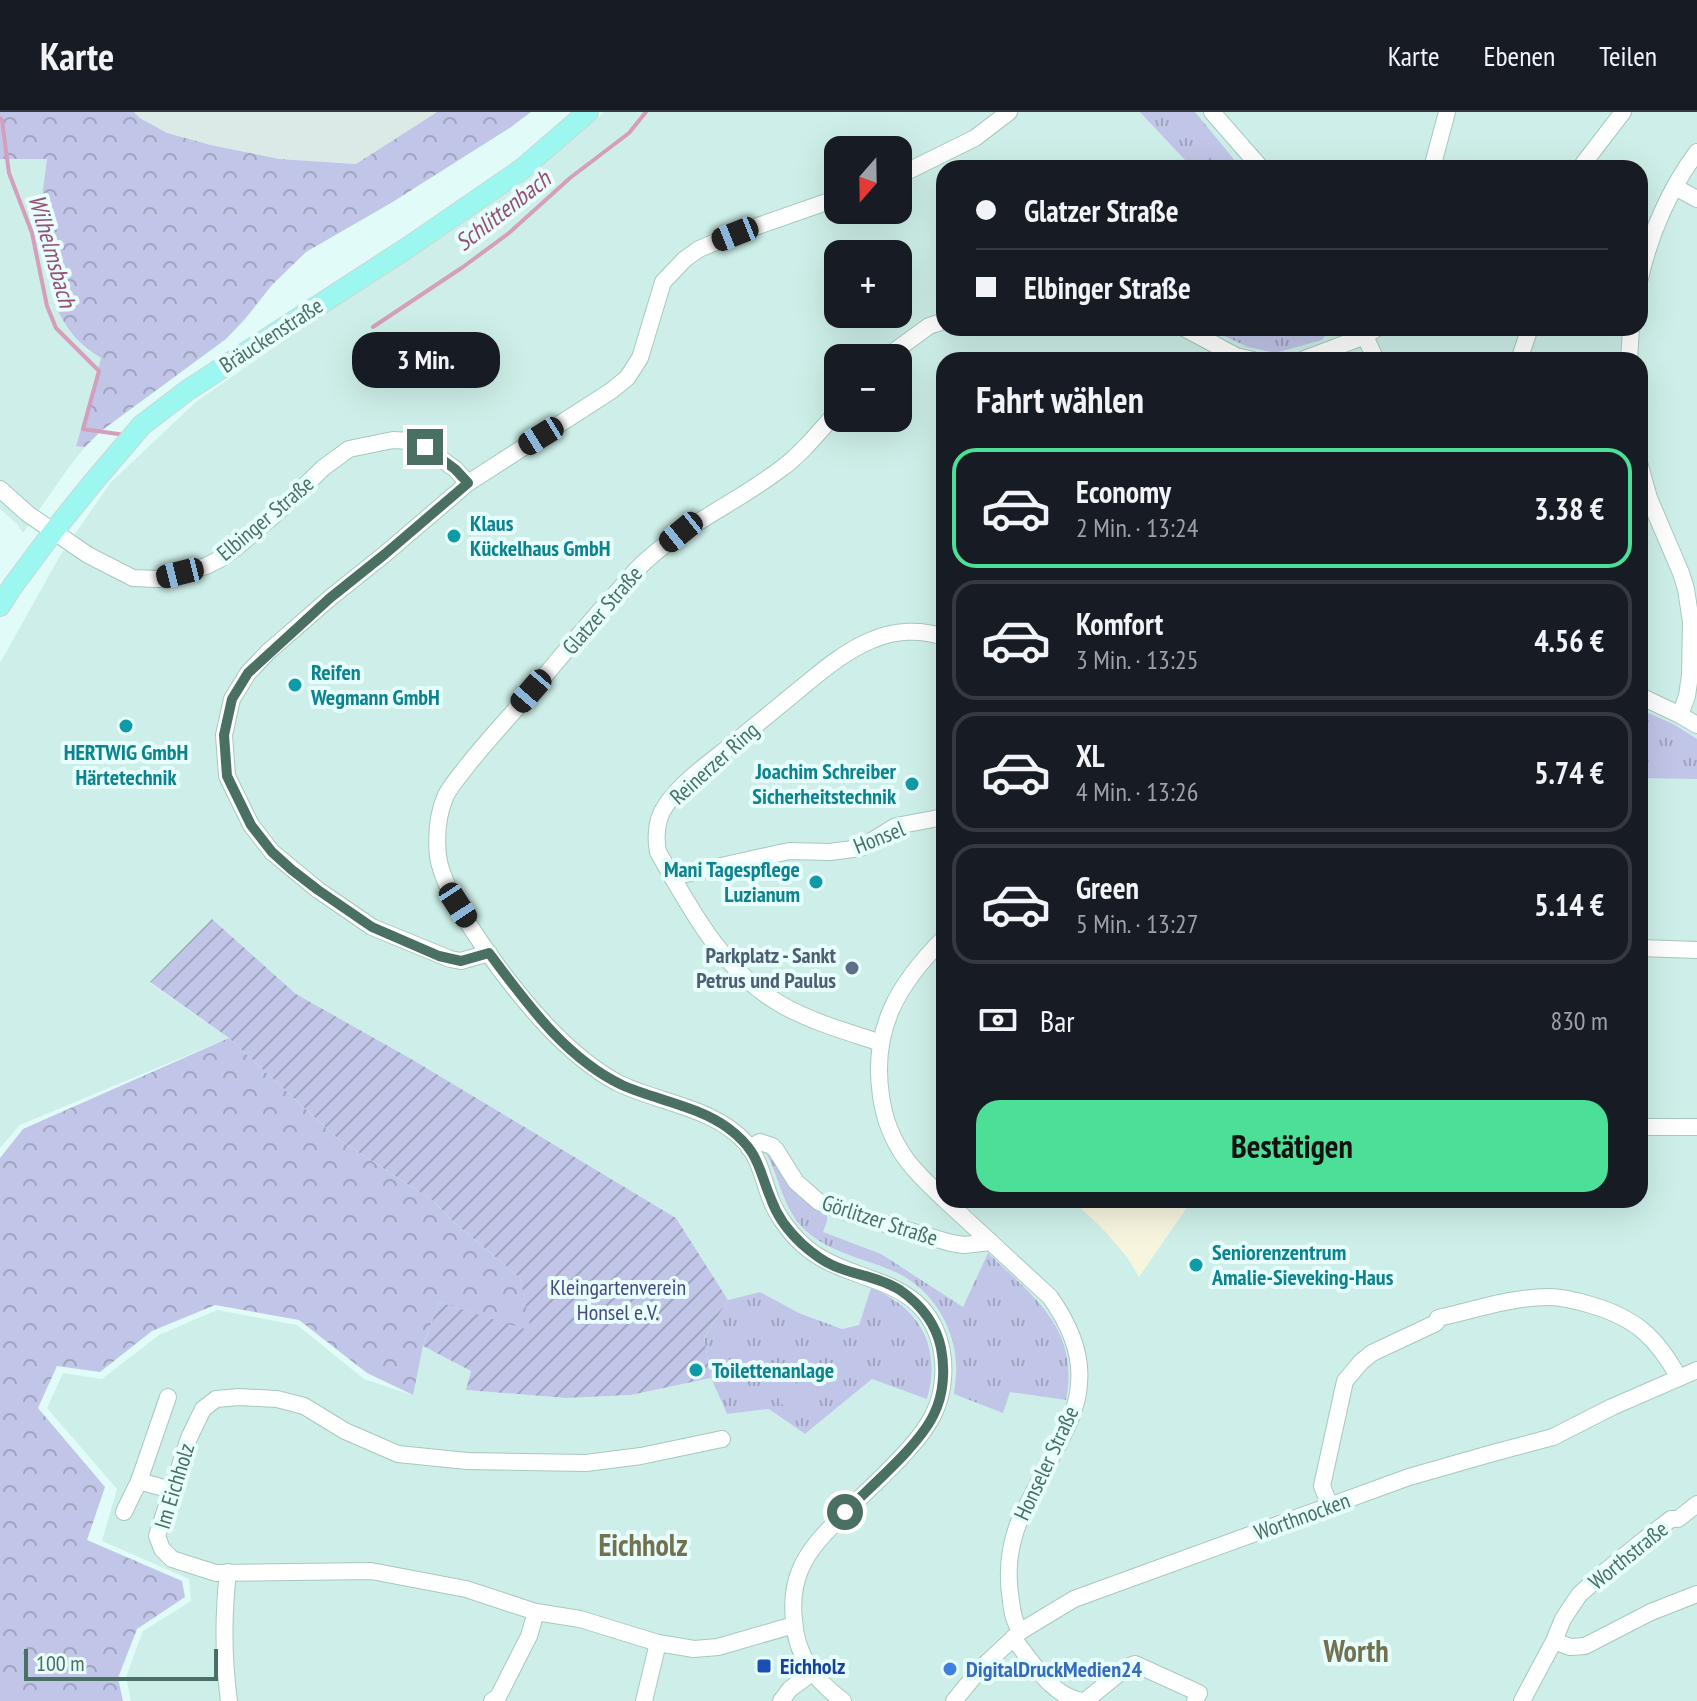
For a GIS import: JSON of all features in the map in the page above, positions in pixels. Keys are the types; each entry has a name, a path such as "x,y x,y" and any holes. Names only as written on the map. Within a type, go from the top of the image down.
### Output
{"main road":[{"name":"Bräuckenstraße","path":"0,606 53,532 142,425 188,390 410,246 522,169 588,112"}],"street":[{"path":"912,169 975,138 1009,112"},
{"path":"1212,112 1254,160"},
{"path":"1434,160 1447,112"},
{"path":"1586,160 1623,112"},
{"path":"1648,250 1675,187 1697,152"},
{"path":"1675,187 1697,199"},
{"path":"489,953 461,961 439,956 372,927 318,890 272,852 251,825 227,776 224,735 232,699 248,673 330,598 468,483 627,378 640,358 663,282 685,259 699,249 735,234 824,203"},
{"path":"904,344 936,324"},
{"path":"1199,336 1229,352"},
{"path":"1320,352 1357,336"},
{"name":"Glatzer Straße","path":"824,426 788,464 681,532 646,560 591,620 452,785 440,813 438,854 442,875 458,905 489,953 550,1029 599,1072 620,1084 727,1127 749,1148 762,1170 771,1202 799,1242 831,1265 892,1286 916,1303 939,1339 943,1369 934,1415 923,1432 822,1536 809,1553 796,1581 795,1636 804,1661 812,1673 843,1701"},
{"name":"Elbinger Straße","path":"0,489 28,514 88,555 133,578 159,579 206,566 230,553 323,468 349,449 393,440 410,441 425,447 468,483"},
{"path":"1648,494 1681,573 1688,599 1690,675 1680,715"},
{"name":"Reinerzer Ring","path":"881,1043 796,1013 771,999 729,963 658,852 657,827 667,803 694,776 836,660 874,639 896,633 936,632"},
{"path":"1648,700 1697,725"},
{"name":"Honsel","path":"672,877 789,851 830,852 860,848 896,826 936,818"},
{"name":"Honseler Straße","path":"936,947 906,981 887,1018 881,1043 879,1082 890,1130 904,1156 936,1191"},
{"path":"1648,948 1697,950"},
{"path":"1648,1127 1697,1127"},
{"name":"Görlitzer Straße","path":"749,1148 760,1142 772,1146 796,1182 826,1205 951,1243 991,1242"},
{"name":"Honseler Straße","path":"954,1208 1050,1297 1075,1346 1079,1377 1075,1404 1013,1535 1008,1575 1017,1635"},
{"path":"1330,1506 1322,1486 1345,1381 1372,1353 1437,1320 1522,1300 1550,1297 1575,1300 1608,1310 1638,1325 1679,1378"},
{"name":"Worthnocken","path":"954,1701 981,1668 1031,1623 1074,1599 1409,1477 1553,1437 1697,1370"},
{"path":"124,1512 139,1481 168,1397"},
{"name":"Im Eichholz","path":"722,1439 641,1456 586,1463 467,1461 398,1454 345,1431 304,1406 277,1399 216,1399 203,1409 189,1438 157,1536 162,1549 172,1559 216,1573 385,1572 466,1589 536,1612 580,1619 658,1643 694,1649 718,1647 794,1625"},
{"path":"139,1481 171,1490"},
{"name":"Worthstraße","path":"1522,1701 1563,1619 1579,1595 1671,1519 1678,1519 1697,1504"},
{"path":"228,1572 223,1653 229,1701"},
{"path":"1554,1641 1570,1647 1585,1646 1651,1612 1697,1594"},
{"path":"492,1701 498,1697 529,1636 536,1612"},
{"path":"1017,1635 1054,1688 1066,1697 1083,1701 1135,1664 1199,1693 1195,1701"},
{"path":"644,1701 658,1643"},
{"path":"781,1701 790,1689 812,1673"}],"shaded area":[{"path":"134,112 437,112 356,164 279,159 211,145 167,133"},
{"path":"604,112 1697,112 1697,1701 131,1701 126,1677 143,1631 191,1601 189,1579 102,1541 117,1489 47,1408 63,1373 102,1379 159,1335 217,1310 297,1325 364,1379 412,1395 423,1346 471,1371 467,1390 566,1398 631,1395 711,1378 727,1414 769,1409 805,1434 872,1379 897,1300 871,1288 859,1325 842,1329 799,1313 760,1292 728,1300 676,1218 413,1060 296,994 212,919 150,983 229,1038 20,1125 0,1148 0,663 61,554 111,482 197,401 418,253 536,170"},
{"path":"48,158 41,205 66,303 55,304 65,324 85,349 101,358 76,445 85,447 23,533 0,509 0,159"},
{"path":"1081,1208 1186,1208 1139,1277 1103,1229"}],"green space":[{"path":"0,112 134,112 167,133 211,145 279,159 356,164 437,112 531,112 391,203 306,252 272,285 226,339 101,431 85,447 76,446 101,358 73,335 54,304 66,302 41,205 47,159 0,159"},
{"path":"1140,112 1195,112 1234,160 1185,160"},
{"path":"1224,336 1325,336 1322,340 1279,352 1248,347"},
{"path":"1648,713 1697,739 1697,779 1648,778"},
{"name":"Kleingartenverein Honsel e.V.","path":"212,919 296,994 413,1060 676,1218 728,1300 704,1338 711,1378 631,1395 566,1398 466,1390 471,1371 423,1346 439,1302 531,1331 520,1278 432,1200 338,1139 229,1038 150,982"},
{"path":"229,1038 338,1139 432,1200 520,1278 532,1332 439,1302 423,1346 413,1395 367,1373 299,1320 215,1305 152,1331 100,1372 57,1366 38,1408 105,1487 87,1540 182,1581 185,1597 137,1629 118,1678 123,1701 0,1701 0,1158 23,1129"},
{"path":"763,1148 827,1209 823,1232 881,1254 963,1307 988,1253 1037,1300 1060,1334 1069,1375 1066,1400 1010,1392 1003,1413 954,1394 954,1348 936,1306 902,1275 834,1249 805,1230 791,1211"},
{"path":"871,1288 903,1306 923,1332 931,1363 927,1399 872,1379 805,1434 769,1409 727,1414 711,1378 704,1338 728,1300 760,1292 799,1313 842,1329 859,1325"},
{"path":"817,1366 835,1387 796,1421 778,1399"}],"waterway":[{"name":"Schlittenbach","path":"373,327 509,233 570,178 629,133 646,112"},
{"name":"Wilhelmsbach","path":"0,118 9,173 32,233 47,306 56,328 99,371 83,429 125,435"}],"place":[{"name":"Klaus Kückelhaus GmbH","path":"454,536"},
{"name":"Reifen Wegmann GmbH","path":"295,685"},
{"name":"HERTWIG GmbH Härtetechnik","path":"126,726"},
{"name":"Joachim Schreiber Sicherheitstechnik","path":"912,784"},
{"name":"Mani Tagespflege Luzianum","path":"816,882"},
{"name":"Parkplatz - Sankt Petrus und Paulus","path":"852,968"},
{"name":"Seniorenzentrum Amalie-Sieveking-Haus","path":"1196,1265"},
{"name":"Toilettenanlage","path":"696,1370"},
{"name":"Eichholz","path":"764,1666"},
{"name":"DigitalDruckMedien24","path":"950,1669"}],"district":[{"name":"Eichholz","path":"643,1546"},
{"name":"Worth","path":"1356,1652"}],"route":[{"path":"425,447 468,483 330,598 248,673 232,699 224,735 227,776 251,825 272,852 292,870 372,927 439,956 461,961 489,953 536,1014 599,1072 649,1096 706,1116 727,1127 745,1142 762,1170 771,1202 786,1226 813,1254 831,1265 892,1286 916,1303 927,1316 939,1339 942,1353 939,1400 934,1415 907,1451 845,1512"}]}
